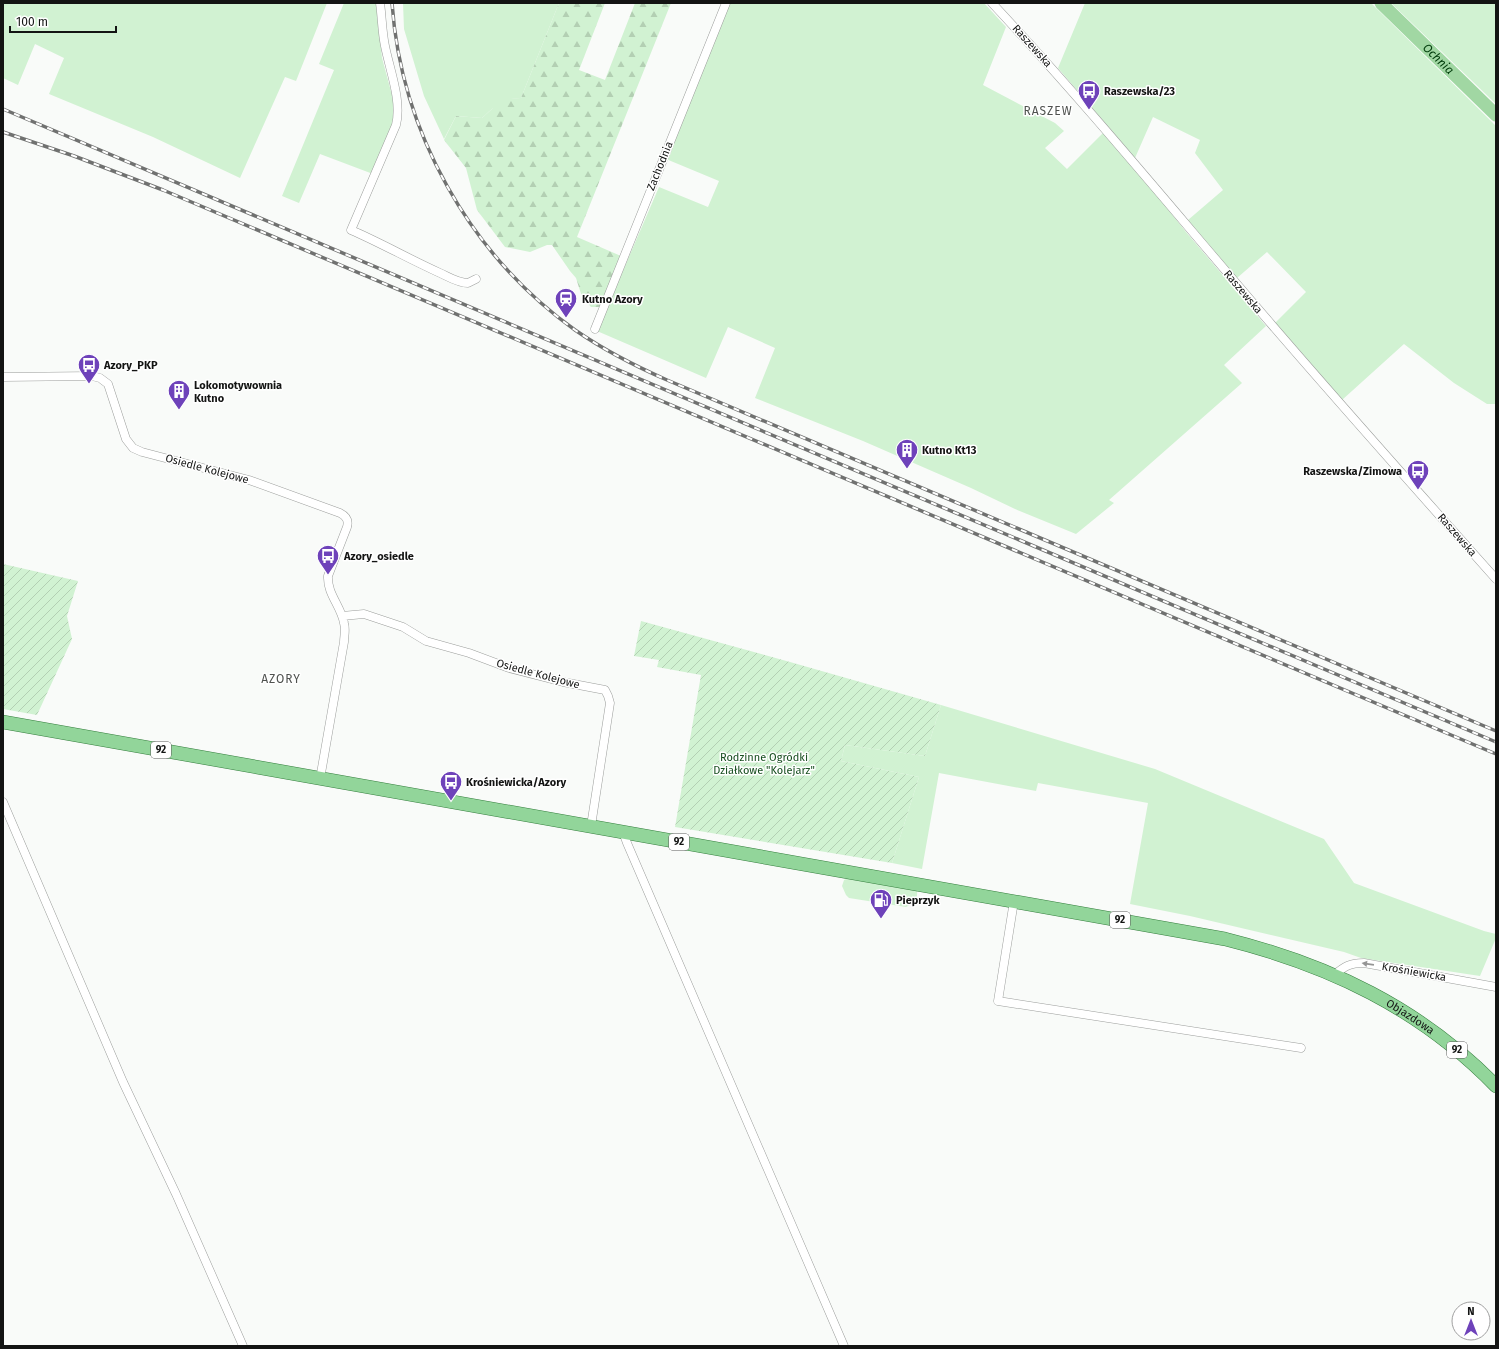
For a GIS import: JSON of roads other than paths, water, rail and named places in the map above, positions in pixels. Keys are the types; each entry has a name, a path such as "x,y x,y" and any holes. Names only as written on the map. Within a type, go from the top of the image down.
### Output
{"main road":[{"name":"92","path":"3,722 1014,901 1225,940 1283,955 1334,975"},
{"name":"Objazdowa","path":"1334,975 1375,995 1414,1018 1462,1055 1496,1086"}],"street":[{"path":"380,3 385,45 398,104 398,120 351,230 383,244 415,262 457,280 468,283 476,279"},
{"name":"Zachodnia","path":"595,329 726,3"},
{"name":"Raszewska","path":"992,3 1058,76 1274,327 1496,579"},
{"name":"Osiedle Kolejowe","path":"3,377 92,376 100,378 108,384 126,439 133,448 142,452 249,480 340,512 345,516 348,522 347,528 328,576 328,584 342,616 345,630 320,779"},
{"name":"Osiedle Kolejowe","path":"342,616 364,614 403,627 426,641 469,653 509,668 563,682 605,690 610,702 591,826"},
{"path":"3,802 123,1082 176,1194 242,1346"},
{"path":"623,832 844,1346"},
{"path":"1014,901 998,1001 1301,1048"},
{"name":"Krośniewicka","path":"1334,975 1352,963 1364,963 1496,987"}],"waterway":[{"name":"Ochnia","path":"1381,3 1496,115"}],"railway":[{"path":"392,3 398,51 410,98 426,143 448,187 473,228 503,265 537,300 575,330 620,357 667,380 1496,731"},
{"path":"3,109 1496,742"},
{"path":"3,132 74,156 163,190 1496,754"}],"place":[{"name":"Raszewska/23","path":"1089,110"},
{"name":"Kutno Azory","path":"566,318"},
{"name":"Azory_PKP","path":"89,384"},
{"name":"Lokomotywownia Kutno","path":"179,410"},
{"name":"Kutno Kt13","path":"907,470"},
{"name":"Raszewska/Zimowa","path":"1418,490"},
{"name":"Azory_osiedle","path":"328,576"},
{"name":"Krośniewicka/Azory","path":"451,802"},
{"name":"Pieprzyk","path":"881,920"}],"district":[{"name":"RASZEW","path":"1048,111"},
{"name":"AZORY","path":"281,679"}],"park label":[{"name":"Rodzinne Ogródki Działkowe \"Kolejarz\"","path":"764,763"}]}
